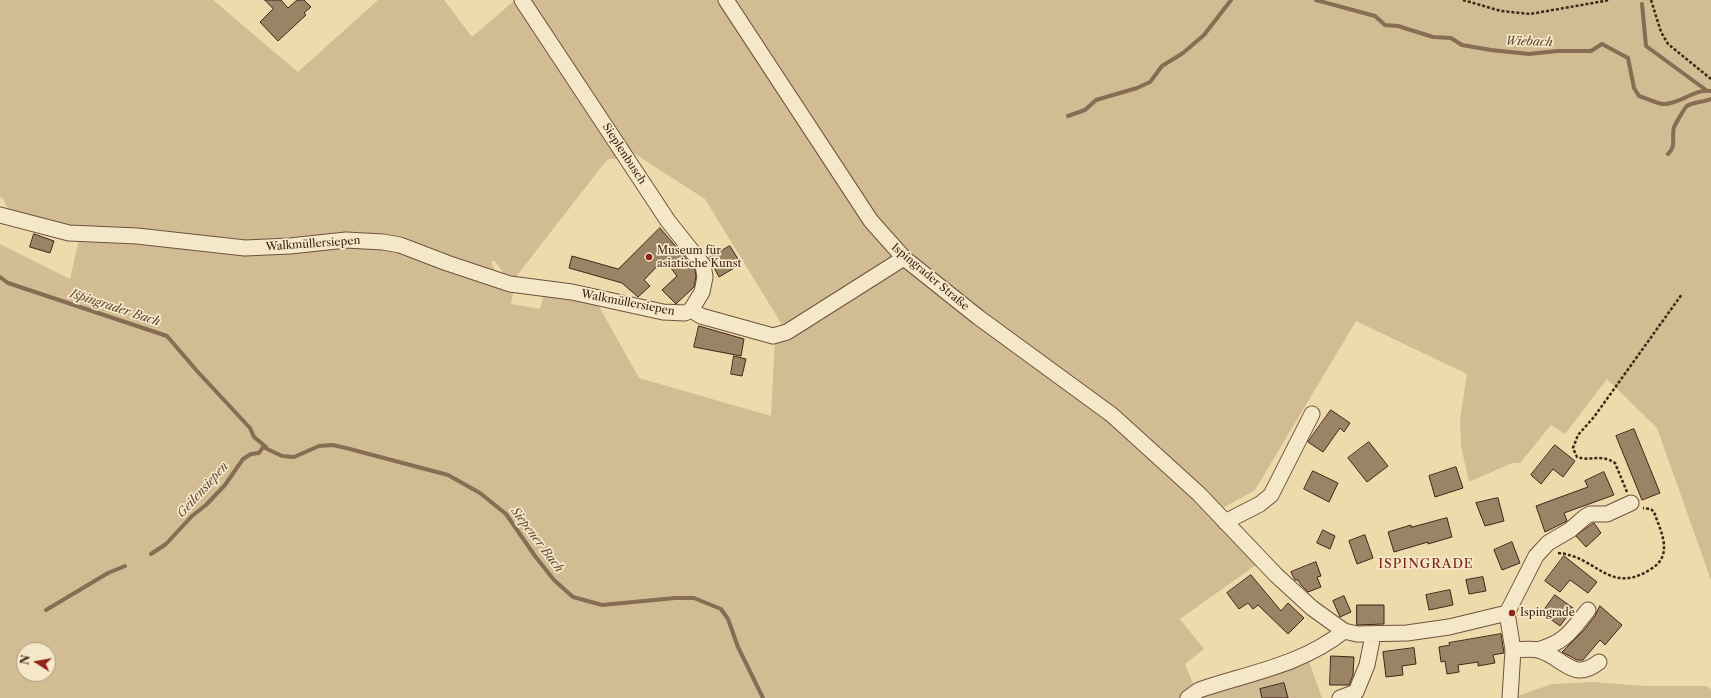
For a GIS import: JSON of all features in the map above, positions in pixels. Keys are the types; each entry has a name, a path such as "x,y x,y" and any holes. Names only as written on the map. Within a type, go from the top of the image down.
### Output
{"street":[{"name":"Sieplenbusch","path":"522,0 668,221 703,265 705,277 702,292 691,310"},
{"name":"Ispingrader Straße","path":"726,0 871,221 904,258 978,317 1112,415 1199,494 1225,522"},
{"name":"Walkmüllersiepen","path":"0,215 69,234 137,236 245,248 290,246 346,240 383,242 400,245 447,263 510,284 572,292 663,312 677,313 691,310"},
{"path":"691,310 700,316 774,336 795,329 904,258"},
{"path":"1312,414 1271,495 1260,504 1225,522 1294,593 1344,631 1351,634 1373,635 1407,633 1449,627 1507,613"},
{"path":"1510,698 1513,650 1507,613 1536,556 1548,543 1570,530 1590,514 1607,514 1631,503"},
{"path":"1513,650 1537,650 1550,647 1562,640 1588,610"},
{"path":"1188,698 1199,690 1300,658 1334,640 1344,631"},
{"path":"1340,698 1356,692 1367,665 1373,635"},
{"path":"1537,650 1567,664 1572,669 1581,672 1593,667 1599,662"}],"path":[{"path":"1463,0 1501,11 1530,14 1610,0"},
{"path":"1651,0 1660,32 1668,44 1711,79"},
{"path":"1536,556 1556,553 1569,554 1580,558 1606,574 1624,579 1634,577 1647,571 1661,560 1665,551 1664,542 1654,512 1651,509 1639,508 1631,503 1615,463 1600,457 1582,459 1577,457 1572,448 1578,435 1594,417 1682,294"}],"shaded area":[{"path":"0,0 213,0 298,72 378,0 444,0 472,37 515,0 584,95 617,159 610,159 606,161 515,278 504,274 495,261 491,261 497,275 398,241 271,244 73,232 11,214 2,197 0,199"},
{"path":"526,0 723,0 900,257 784,328 705,199 635,154 628,156"},
{"path":"728,0 1711,0 1711,580 1657,428 1607,379 1565,434 1551,425 1520,463 1512,463 1469,482 1461,446 1460,420 1467,374 1356,321 1255,490 1219,510 1045,363 881,231"},
{"path":"80,235 383,244 513,293 511,304 540,309 544,294 597,303 639,378 771,416 775,339 905,261 1110,416 1249,549 1256,565 1180,619 1204,649 1185,664 1195,688 1181,698 0,698 0,244 70,279"},
{"path":"1307,656 1322,698 1192,698"},
{"path":"1592,682 1644,686 1706,686 1711,689 1711,698 1512,698 1552,684"}],"building":[{"path":"265,0 281,0 288,8 297,0 304,0 311,7 304,13 306,15 278,41 260,22 273,9"},
{"path":"660,228 695,269 696,277 694,287 676,304 662,290 677,276 664,259 644,280 650,286 638,297 622,283 569,268 572,256 618,269"},
{"path":"34,234 54,241 50,253 30,247"},
{"path":"730,246 741,264 719,277 709,258"},
{"path":"699,326 744,339 741,356 694,347"},
{"path":"734,356 746,359 742,376 731,374"},
{"path":"1331,410 1350,423 1344,432 1340,428 1323,452 1308,442"},
{"path":"1634,429 1660,493 1642,500 1616,436"},
{"path":"1369,442 1388,466 1367,482 1348,458"},
{"path":"1555,445 1575,461 1563,477 1553,469 1541,484 1531,475"},
{"path":"1456,467 1463,488 1435,497 1429,476"},
{"path":"1313,471 1338,483 1329,502 1304,489"},
{"path":"1604,472 1614,495 1564,513 1567,521 1545,532 1536,506 1588,487 1585,481"},
{"path":"1498,498 1504,521 1485,526 1476,503"},
{"path":"1447,518 1452,537 1394,552 1388,532 1411,525 1411,527"},
{"path":"1594,523 1601,533 1586,547 1576,536"},
{"path":"1323,530 1335,536 1330,549 1317,543"},
{"path":"1365,535 1373,558 1357,564 1349,541"},
{"path":"1512,542 1520,563 1502,570 1494,550"},
{"path":"1564,556 1597,582 1588,593 1570,580 1560,592 1545,581"},
{"path":"1316,562 1321,576 1317,577 1321,587 1308,592 1298,580 1295,580 1291,572"},
{"path":"1251,575 1281,611 1288,603 1304,618 1288,634 1258,605 1253,609 1248,603 1239,609 1227,593"},
{"path":"1483,577 1486,591 1469,594 1466,580"},
{"path":"1450,590 1453,605 1429,610 1426,595"},
{"path":"1555,595 1573,608 1560,626 1542,613"},
{"path":"1344,596 1351,612 1340,617 1333,601"},
{"path":"1357,605 1384,605 1384,624 1357,625"},
{"path":"1600,606 1622,625 1605,645 1600,640 1583,660 1577,660 1562,652 1584,630 1595,616"},
{"path":"1501,634 1504,653 1493,655 1495,663 1478,666 1478,662 1458,665 1459,672 1447,674 1445,661 1441,662 1439,647 1450,645 1449,643"},
{"path":"1414,648 1416,664 1402,666 1403,675 1386,677 1383,652"},
{"path":"1331,656 1354,657 1353,675 1349,685 1330,685"},
{"path":"1284,683 1288,698 1262,698 1260,689"}],"waterway":[{"path":"1068,116 1085,110 1096,100 1137,88 1150,82 1162,66 1183,53 1204,35 1231,0"},
{"name":"Wiebach","path":"1316,0 1375,16 1385,25 1398,26 1433,37 1451,38 1462,45 1491,50 1529,54 1557,51 1591,51 1602,44 1628,58 1634,88 1639,96 1663,104 1669,104 1699,92 1711,91"},
{"path":"1642,4 1646,46 1706,90"},
{"path":"1668,154 1673,145 1674,127 1686,107 1711,99"},
{"name":"Ispingrader Bach","path":"0,277 8,283 167,336 250,428 254,437 266,447"},
{"name":"Siepener Bach","path":"151,554 166,544 192,516 206,505 225,485 243,459 251,454 259,453 263,447 282,456 294,457 319,446 333,445 346,448 448,475 480,493 506,514 535,556 554,580 573,597 602,605 675,598 694,598 721,609 728,619 738,647 763,698"},
{"name":"Geilensiepen","path":"46,610 108,573 125,566"}],"place":[{"name":"Museum für asiatische Kunst","path":"649,257"},
{"name":"Ispingrade","path":"1512,613"}],"district":[{"name":"ISPINGRADE","path":"1426,564"}]}
